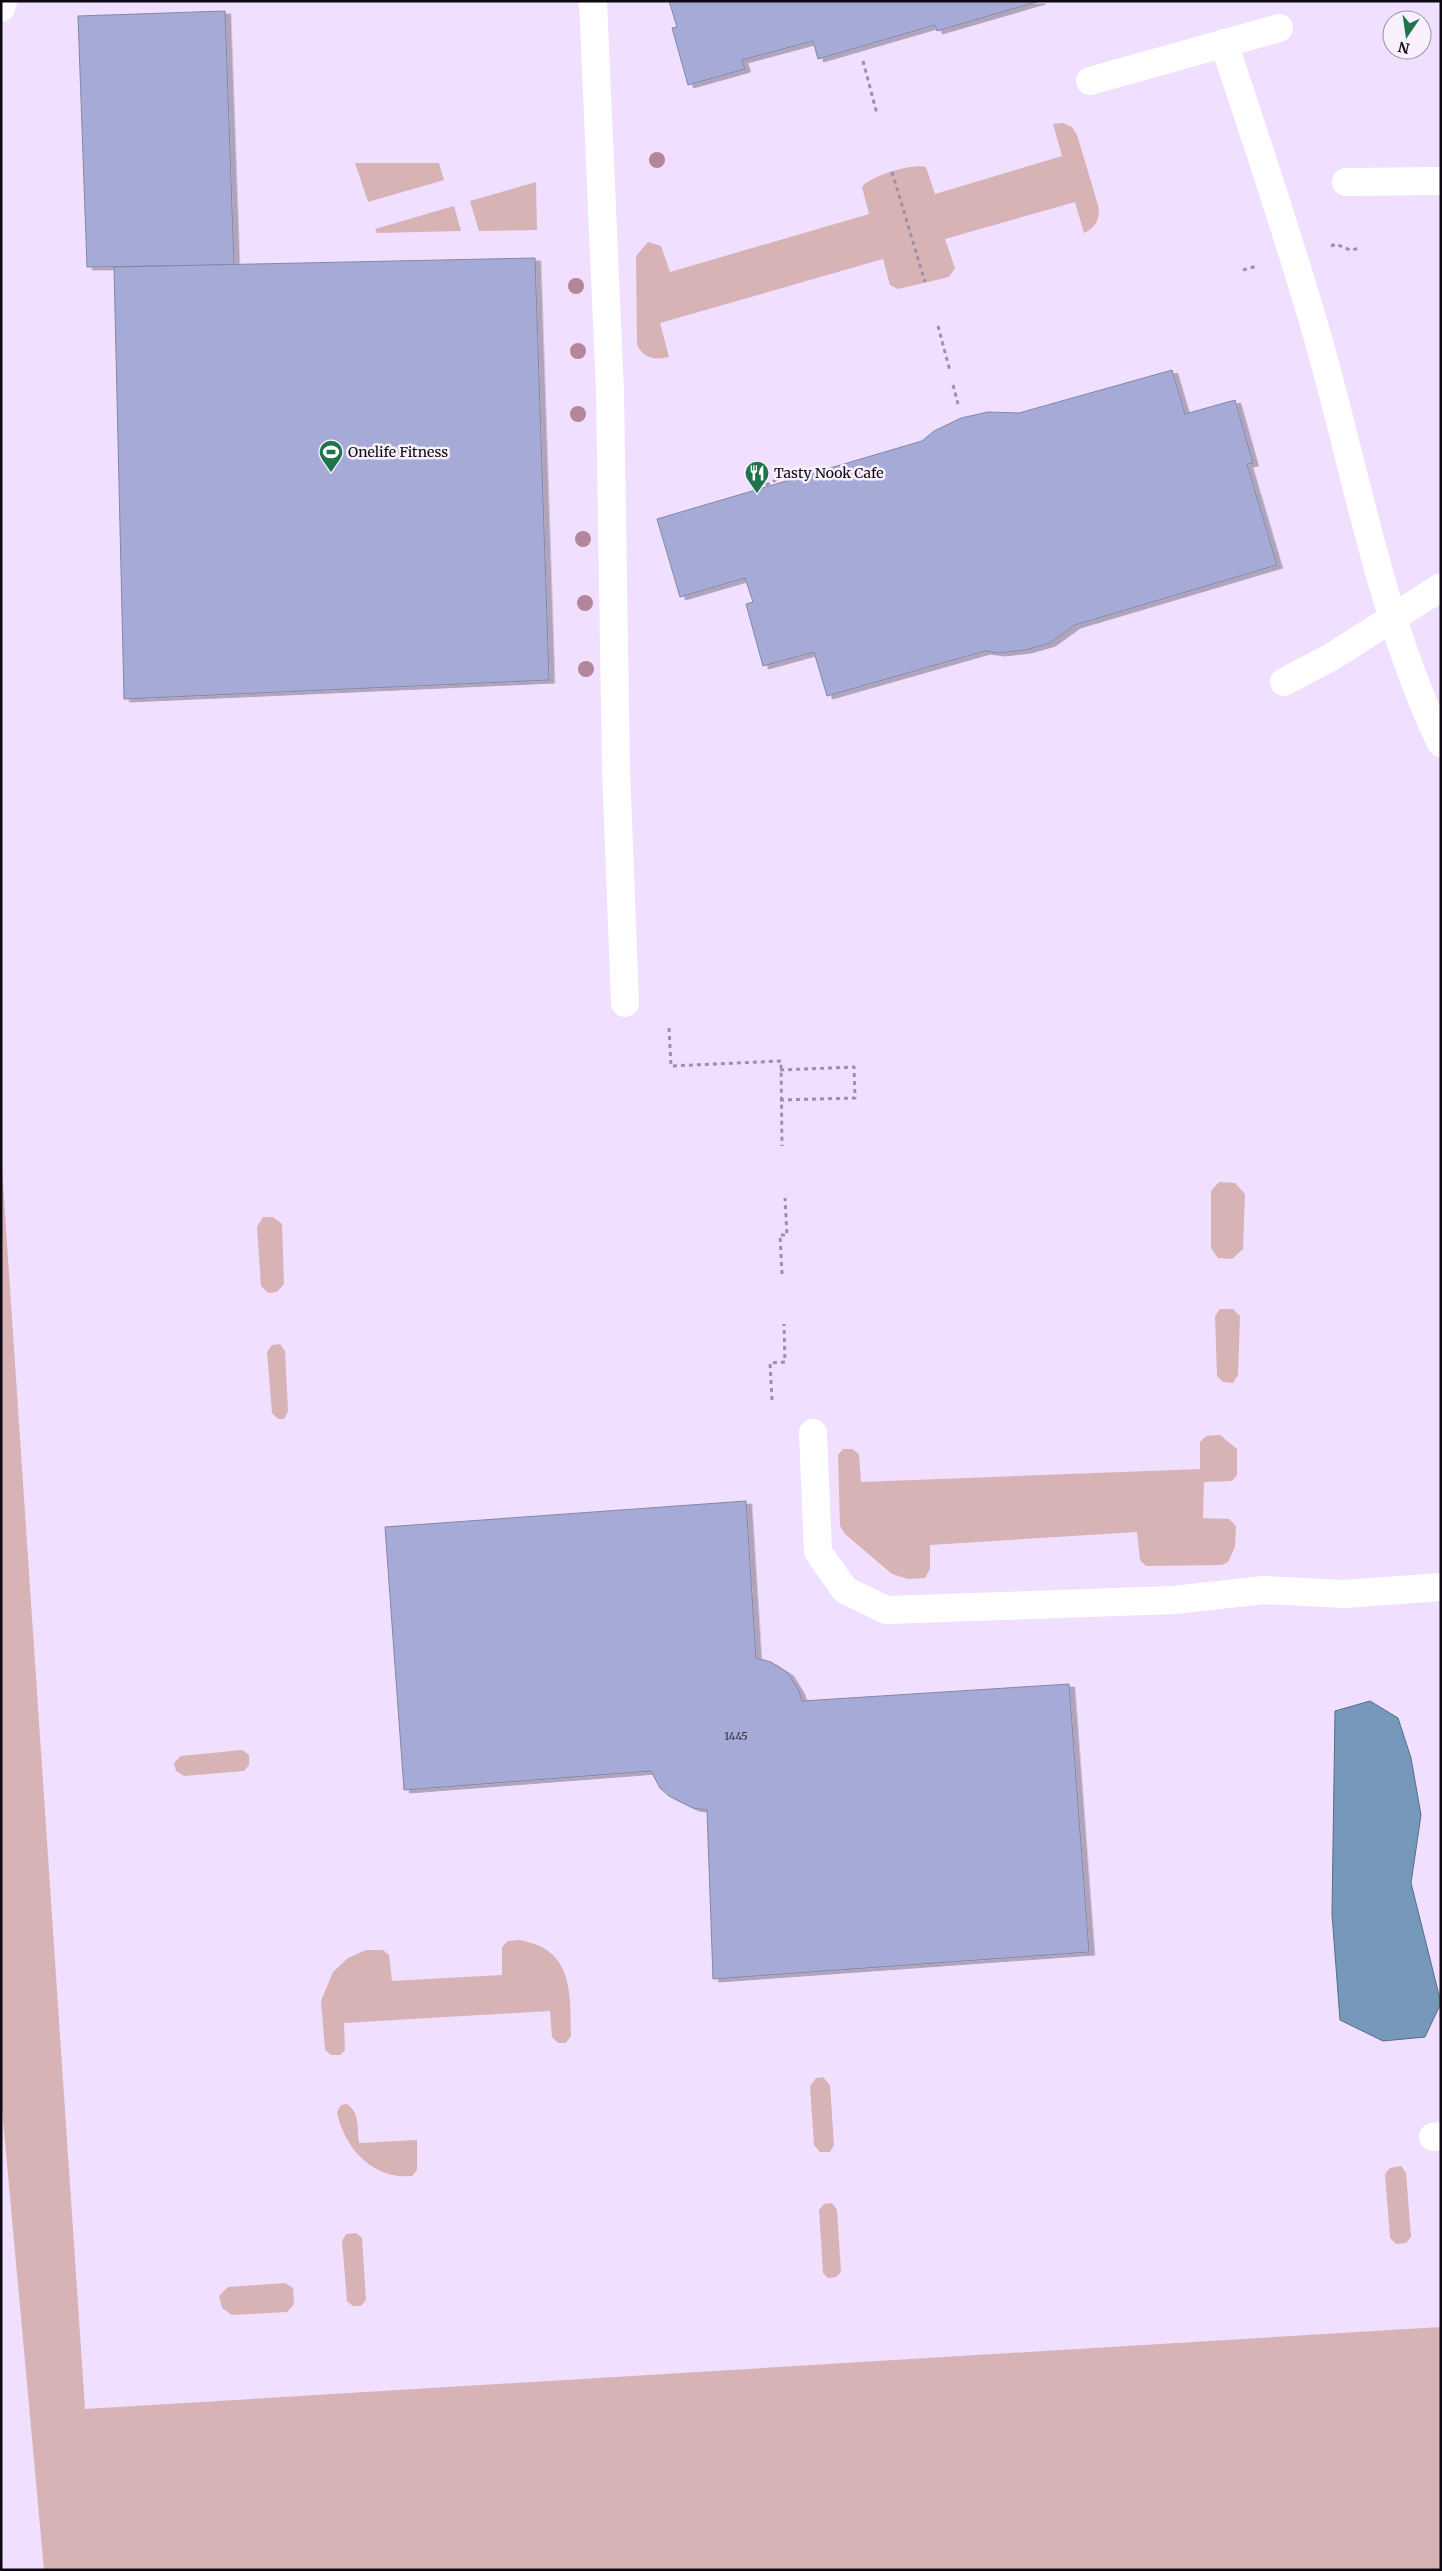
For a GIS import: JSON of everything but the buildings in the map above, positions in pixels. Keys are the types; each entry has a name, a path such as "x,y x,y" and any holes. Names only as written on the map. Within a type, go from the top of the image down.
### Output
{"lane":[{"path":"1,8 3,1"},
{"path":"593,1 610,392 616,770 625,1003"},
{"path":"1090,81 1279,28"},
{"path":"1224,43 1317,335 1393,618 1420,699 1441,743"},
{"path":"1346,182 1441,181"},
{"path":"1284,682 1333,656 1441,587"},
{"path":"813,1433 818,1552 844,1590 886,1610 1174,1600 1264,1590 1344,1594 1441,1587"}],"path":[{"path":"863,62 877,114"},
{"path":"892,172 925,282"},
{"path":"1327,247 1336,244 1350,250 1361,248"},
{"path":"938,326 950,371"},
{"path":"953,386 958,404"},
{"path":"759,489 794,470"},
{"path":"669,1028 671,1066 780,1061 782,1146"},
{"path":"780,1070 854,1067 855,1098 780,1100"},
{"path":"782,1274 780,1235 787,1235 785,1198"},
{"path":"772,1400 770,1363 786,1362 784,1324"}],"shaded area":[{"path":"1063,123 1072,127 1077,135 1098,205 1099,214 1097,222 1088,231 1084,233 1075,202 945,239 955,268 949,277 898,289 890,285 883,259 660,323 669,357 647,356 637,345 636,256 648,242 661,246 670,272 869,214 862,187 873,179 892,171 911,167 926,167 935,194 1062,156 1053,124"},
{"path":"355,163 439,163 444,180 368,202"},
{"path":"536,182 537,230 479,231 470,201"},
{"path":"454,206 461,231 377,233 375,229"},
{"path":"1,1154 85,2409 1441,2327 1441,2570 44,2570 1,2098"},
{"path":"1219,1182 1235,1183 1245,1194 1243,1249 1232,1259 1218,1258 1211,1248 1211,1191"},
{"path":"263,1217 273,1217 282,1224 284,1284 277,1292 268,1293 261,1286 257,1227"},
{"path":"1220,1309 1233,1309 1240,1316 1238,1375 1233,1383 1223,1382 1217,1376 1215,1316"},
{"path":"280,1344 285,1351 288,1411 284,1419 278,1419 272,1413 267,1352 272,1345"},
{"path":"1220,1435 1237,1449 1237,1475 1232,1481 1204,1482 1203,1518 1229,1519 1236,1526 1235,1547 1228,1562 1222,1565 1146,1566 1140,1560 1137,1532 930,1545 930,1569 925,1578 908,1579 892,1574 845,1534 840,1526 838,1455 843,1449 852,1449 859,1454 861,1482 1200,1469 1200,1442 1206,1436"},
{"path":"242,1750 249,1755 249,1765 244,1771 184,1776 176,1771 174,1763 181,1756"},
{"path":"520,1940 540,1946 552,1954 565,1974 570,1999 571,2036 566,2043 558,2043 552,2037 550,2011 344,2023 345,2050 340,2055 331,2055 325,2050 321,2001 333,1972 348,1958 366,1950 383,1950 389,1955 392,1981 502,1975 502,1947 508,1941"},
{"path":"823,2077 830,2085 834,2145 830,2152 820,2152 814,2145 810,2086 816,2078"},
{"path":"347,2104 356,2116 359,2143 417,2140 417,2170 412,2176 384,2173 362,2159 346,2137 337,2112 341,2105"},
{"path":"1401,2166 1406,2173 1411,2237 1406,2243 1396,2244 1390,2238 1385,2174 1390,2168"},
{"path":"832,2203 837,2210 841,2272 836,2277 828,2278 823,2273 819,2210 824,2204"},
{"path":"356,2233 362,2238 366,2300 361,2306 353,2306 347,2301 342,2241 346,2234"},
{"path":"285,2283 293,2288 294,2304 287,2312 232,2315 222,2308 219,2296 228,2287"}],"water":[{"path":"1370,1701 1398,1718 1411,1758 1421,1815 1411,1883 1441,2003 1425,2037 1383,2041 1340,2020 1332,1914 1335,1711"}],"place":[{"name":"Onelife Fitness","path":"331,473"},
{"name":"Tasty Nook Cafe","path":"757,494"}]}
